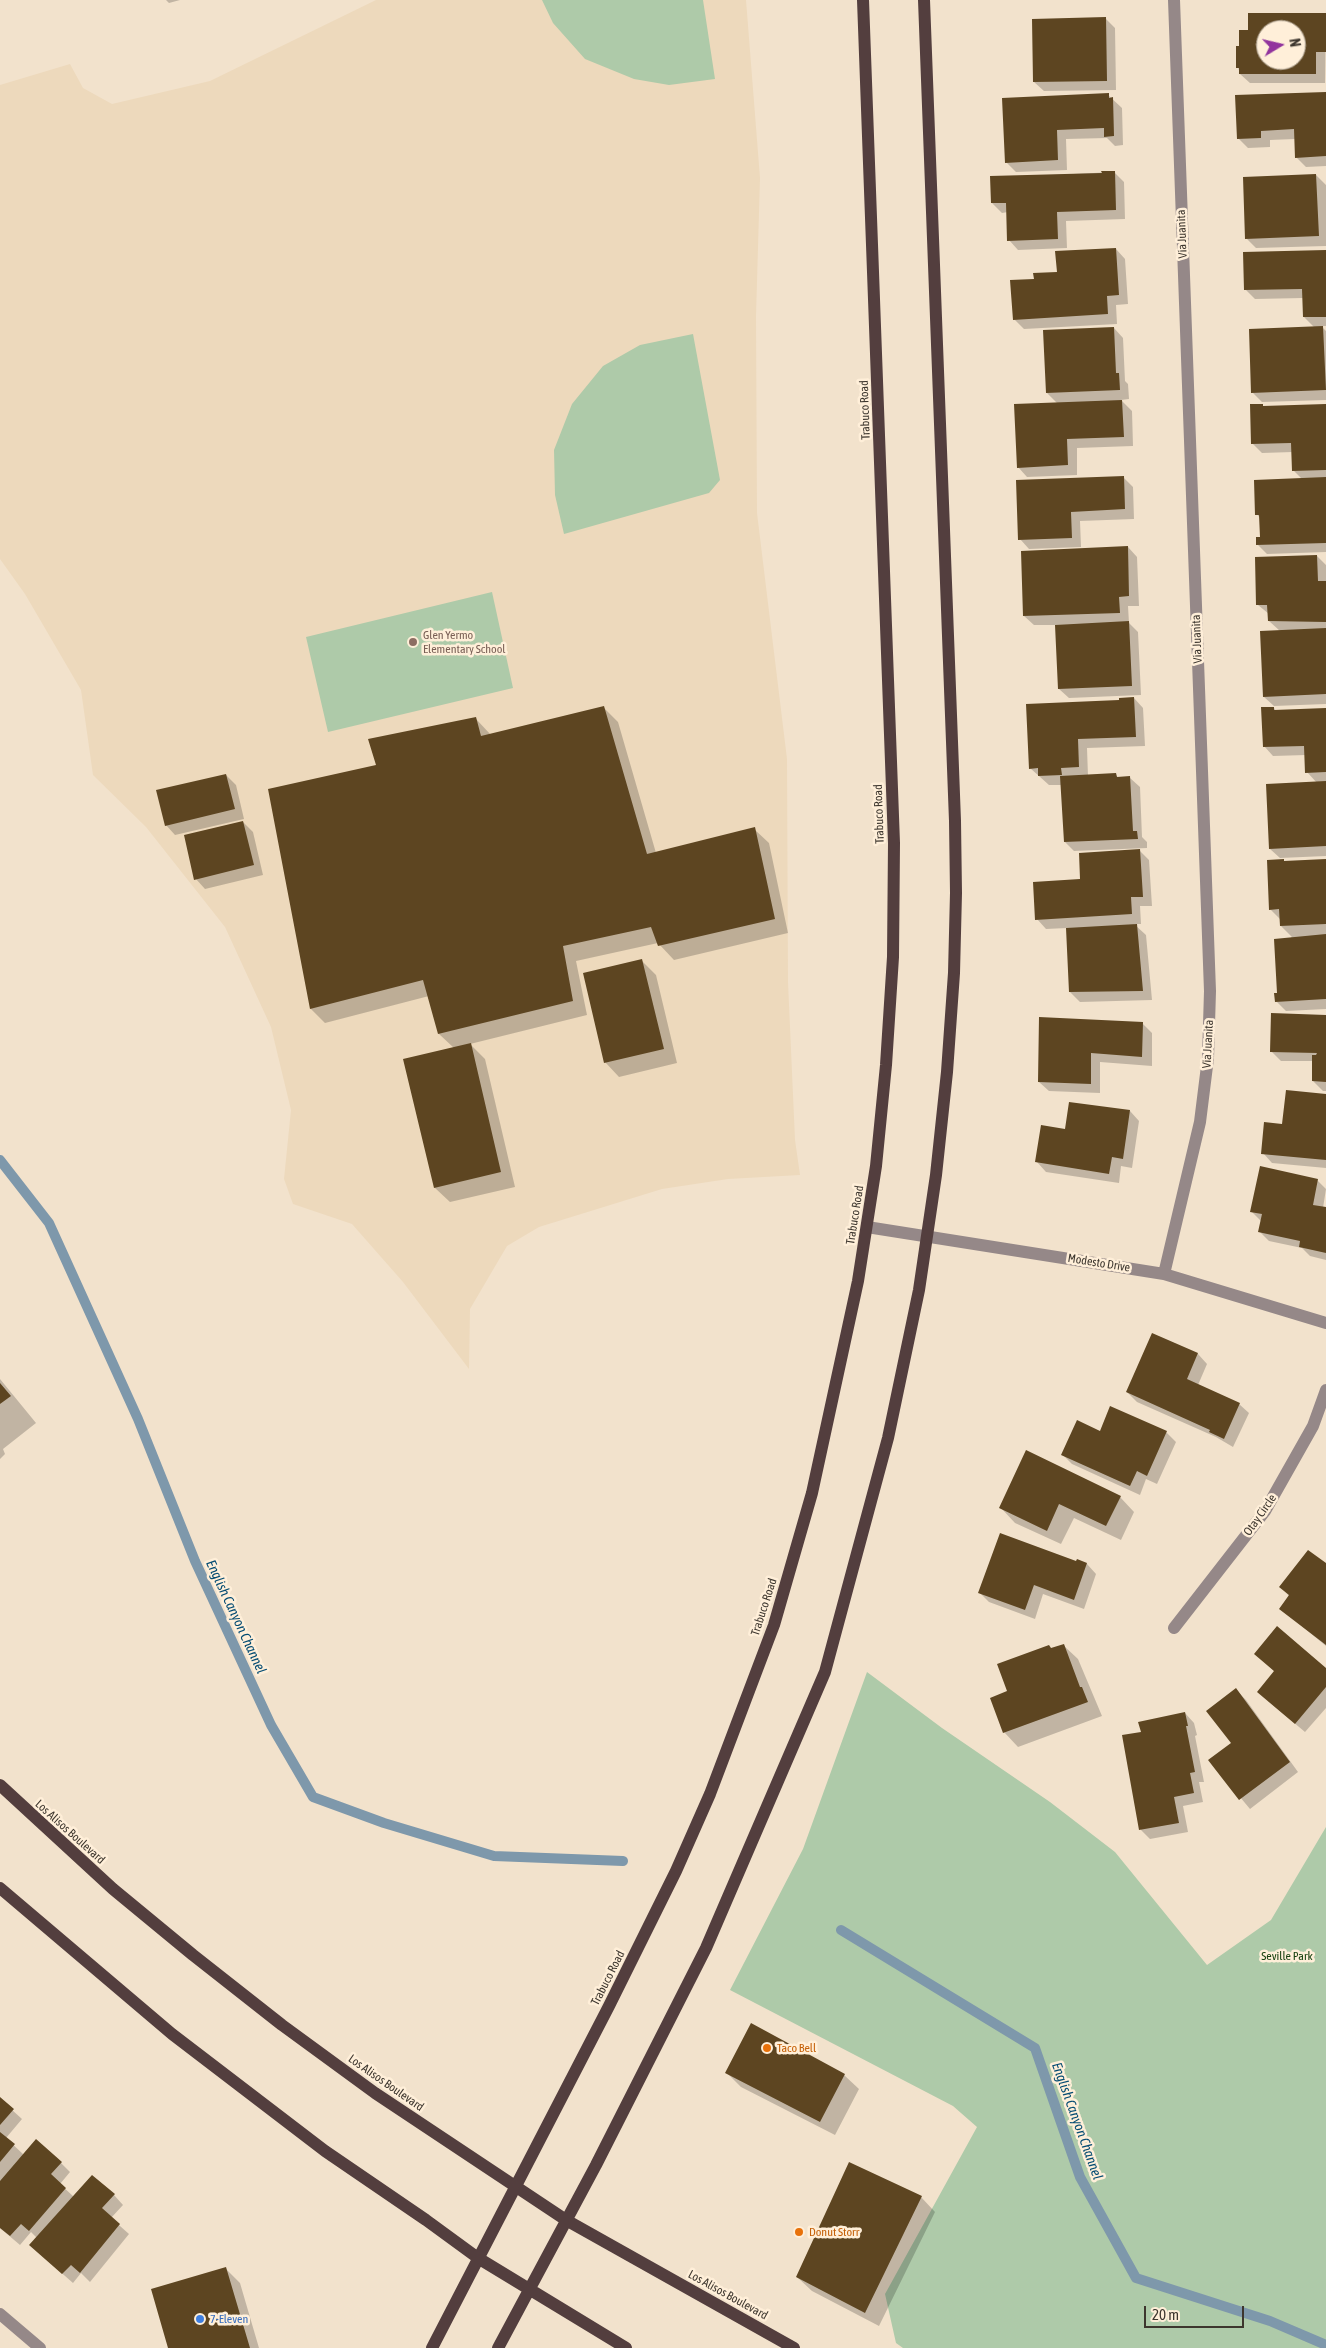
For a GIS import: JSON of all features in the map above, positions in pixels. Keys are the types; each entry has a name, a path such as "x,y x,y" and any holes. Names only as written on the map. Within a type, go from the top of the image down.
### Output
{"main road":[{"name":"Trabuco Road","path":"432,2348 610,2006 676,1871 710,1794 774,1625 812,1494 846,1345 876,1166 886,1065 893,956 894,843 862,0"},
{"path":"498,2348 706,1948 825,1672 888,1438 928,1236 947,1072 954,973 956,893 955,821 924,0"},
{"name":"Los Alisos Boulevard","path":"0,1785 113,1889 282,2025 375,2093 566,2220 794,2348"},
{"path":"0,1888 112,1985 232,2082 325,2151 478,2258 626,2348"}],"street":[{"name":"Via Juanita","path":"1164,1274 1200,1122 1208,1058 1210,991 1174,0"},
{"name":"Modesto Drive","path":"867,1227 1164,1274 1326,1323"},
{"name":"Otay Circle","path":"1174,1628 1265,1511 1314,1426 1326,1390"},
{"path":"0,2314 40,2348"}],"shaded area":[{"name":"Glen Yermo Elementary School","path":"376,0 746,0 760,178 756,316 757,513 787,759 788,982 795,1140 800,1175 728,1179 662,1189 539,1227 507,1246 470,1309 469,1369 403,1282 352,1224 293,1204 284,1179 291,1110 271,1027 225,927 146,827 93,775 81,690 25,594 0,559 0,85 70,64 83,88 112,104 210,81"}],"green space":[{"path":"542,0 703,0 715,79 669,85 634,79 585,59 553,23"},
{"path":"693,334 720,480 709,493 564,534 555,495 554,450 572,404 603,366 640,345"},
{"path":"492,592 513,688 328,732 306,637"},
{"name":"Seville Park","path":"867,1672 942,1728 1050,1802 1115,1852 1207,1965 1271,1920 1326,1827 1326,2348 903,2348 896,2343 885,2294 977,2127 953,2106 730,1990 803,1849"}],"building":[{"path":"1248,13 1326,13 1326,52 1316,52 1316,74 1239,74 1239,68 1236,68 1236,46 1239,46 1239,30 1248,30"},
{"path":"1106,17 1107,81 1033,82 1032,19"},
{"path":"1326,92 1326,156 1295,158 1294,129 1261,131 1261,138 1237,139 1235,95"},
{"path":"1109,93 1109,98 1113,97 1114,136 1104,137 1104,128 1057,130 1058,160 1005,163 1002,98"},
{"path":"1101,171 1115,171 1116,210 1057,212 1058,239 1007,241 1006,203 991,203 990,176 1102,173"},
{"path":"1316,174 1319,236 1245,239 1243,177"},
{"path":"1116,248 1119,295 1107,296 1108,314 1013,320 1010,280 1034,279 1033,273 1057,272 1055,251"},
{"path":"1326,250 1326,317 1303,317 1302,289 1244,290 1243,252"},
{"path":"1323,326 1326,390 1251,393 1249,329"},
{"path":"1114,327 1116,373 1119,373 1120,390 1046,393 1043,330"},
{"path":"1122,400 1124,437 1067,439 1068,465 1017,468 1014,404"},
{"path":"1250,404 1263,404 1263,406 1326,404 1326,470 1292,471 1291,443 1251,444"},
{"path":"1124,476 1125,509 1071,512 1072,538 1018,540 1016,480"},
{"path":"1326,477 1326,543 1256,545 1256,537 1260,537 1259,515 1255,515 1254,480"},
{"path":"1128,546 1129,596 1119,597 1120,613 1023,616 1021,551"},
{"path":"1317,555 1318,581 1326,581 1326,622 1268,621 1267,605 1256,605 1255,557"},
{"path":"1129,621 1132,686 1058,689 1055,625"},
{"path":"1326,628 1326,694 1263,697 1260,631"},
{"path":"1134,697 1136,737 1078,739 1079,767 1061,768 1062,775 1038,776 1038,768 1029,769 1026,704 1119,700 1119,698"},
{"path":"604,706 647,854 755,827 775,919 658,946 651,927 563,946 573,1001 438,1034 423,980 310,1009 268,789 376,765 368,739 476,717 481,736"},
{"path":"1261,707 1274,707 1274,710 1326,708 1326,772 1305,773 1304,746 1263,747"},
{"path":"1116,773 1117,777 1130,776 1133,831 1137,831 1138,839 1064,842 1060,776"},
{"path":"226,774 235,809 165,826 156,790"},
{"path":"1326,781 1326,846 1269,849 1266,784"},
{"path":"243,821 254,865 194,880 184,835"},
{"path":"1140,849 1143,897 1131,897 1132,914 1035,920 1033,882 1080,879 1079,853"},
{"path":"1284,859 1284,861 1326,859 1326,924 1280,926 1279,909 1269,910 1267,860"},
{"path":"1137,924 1143,991 1069,992 1066,928"},
{"path":"1326,934 1326,999 1275,1002 1274,993 1277,993 1274,939"},
{"path":"642,959 664,1049 604,1063 583,973"},
{"path":"1271,1013 1326,1015 1326,1082 1312,1081 1312,1055 1317,1053 1270,1052"},
{"path":"1039,1017 1143,1022 1142,1057 1091,1053 1091,1084 1038,1082"},
{"path":"471,1043 501,1172 434,1188 403,1059"},
{"path":"1286,1090 1326,1094 1326,1160 1261,1154 1264,1122 1282,1124"},
{"path":"1069,1102 1130,1110 1123,1159 1112,1157 1109,1174 1035,1162 1041,1125 1065,1129"},
{"path":"1260,1166 1318,1179 1313,1205 1326,1207 1326,1253 1299,1247 1300,1241 1258,1232 1262,1214 1250,1212"},
{"path":"1152,1333 1198,1353 1187,1379 1240,1403 1224,1439 1209,1432 1210,1430 1126,1392"},
{"path":"0,1383 11,1396 0,1404"},
{"path":"1110,1406 1167,1431 1147,1476 1137,1471 1130,1486 1061,1455 1077,1420 1100,1431"},
{"path":"1026,1450 1121,1496 1106,1526 1059,1504 1047,1531 999,1508"},
{"path":"1000,1533 1076,1561 1077,1559 1087,1563 1074,1600 1034,1585 1025,1610 978,1593"},
{"path":"1308,1550 1326,1563 1326,1645 1279,1609 1289,1595 1279,1587"},
{"path":"1277,1626 1326,1668 1326,1687 1295,1724 1257,1692 1274,1671 1254,1654"},
{"path":"1064,1644 1080,1687 1082,1687 1088,1702 1003,1733 990,1698 1007,1691 997,1664 1049,1645 1051,1648"},
{"path":"1236,1688 1290,1762 1239,1800 1208,1760 1231,1743 1206,1711"},
{"path":"1185,1712 1195,1772 1190,1773 1194,1793 1174,1797 1179,1823 1139,1830 1122,1735 1141,1732 1138,1722"},
{"name":"Taco Bell","path":"751,2023 845,2074 820,2122 725,2073"},
{"path":"0,2097 14,2109 0,2125"},
{"path":"0,2132 15,2144 0,2162"},
{"path":"36,2139 62,2162 51,2174 66,2188 29,2231 21,2224 10,2236 0,2228 0,2181"},
{"path":"849,2162 922,2196 865,2313 796,2277"},
{"path":"92,2175 115,2194 102,2208 120,2224 80,2273 71,2265 62,2274 29,2245"},
{"name":"7-Eleven","path":"226,2267 250,2348 168,2348 151,2289"}],"waterway":[{"name":"English Canyon Channel","path":"0,1160 49,1223 138,1419 195,1561 271,1725 313,1797 384,1823 494,1856 623,1861"},
{"name":"English Canyon Channel","path":"841,1930 1035,2048 1080,2177 1136,2278 1270,2321 1326,2345"}],"place":[{"name":"Glen Yermo Elementary School","path":"413,642"},
{"name":"Taco Bell","path":"767,2048"},
{"name":"Donut Storr","path":"799,2232"},
{"name":"7-Eleven","path":"200,2319"}]}
